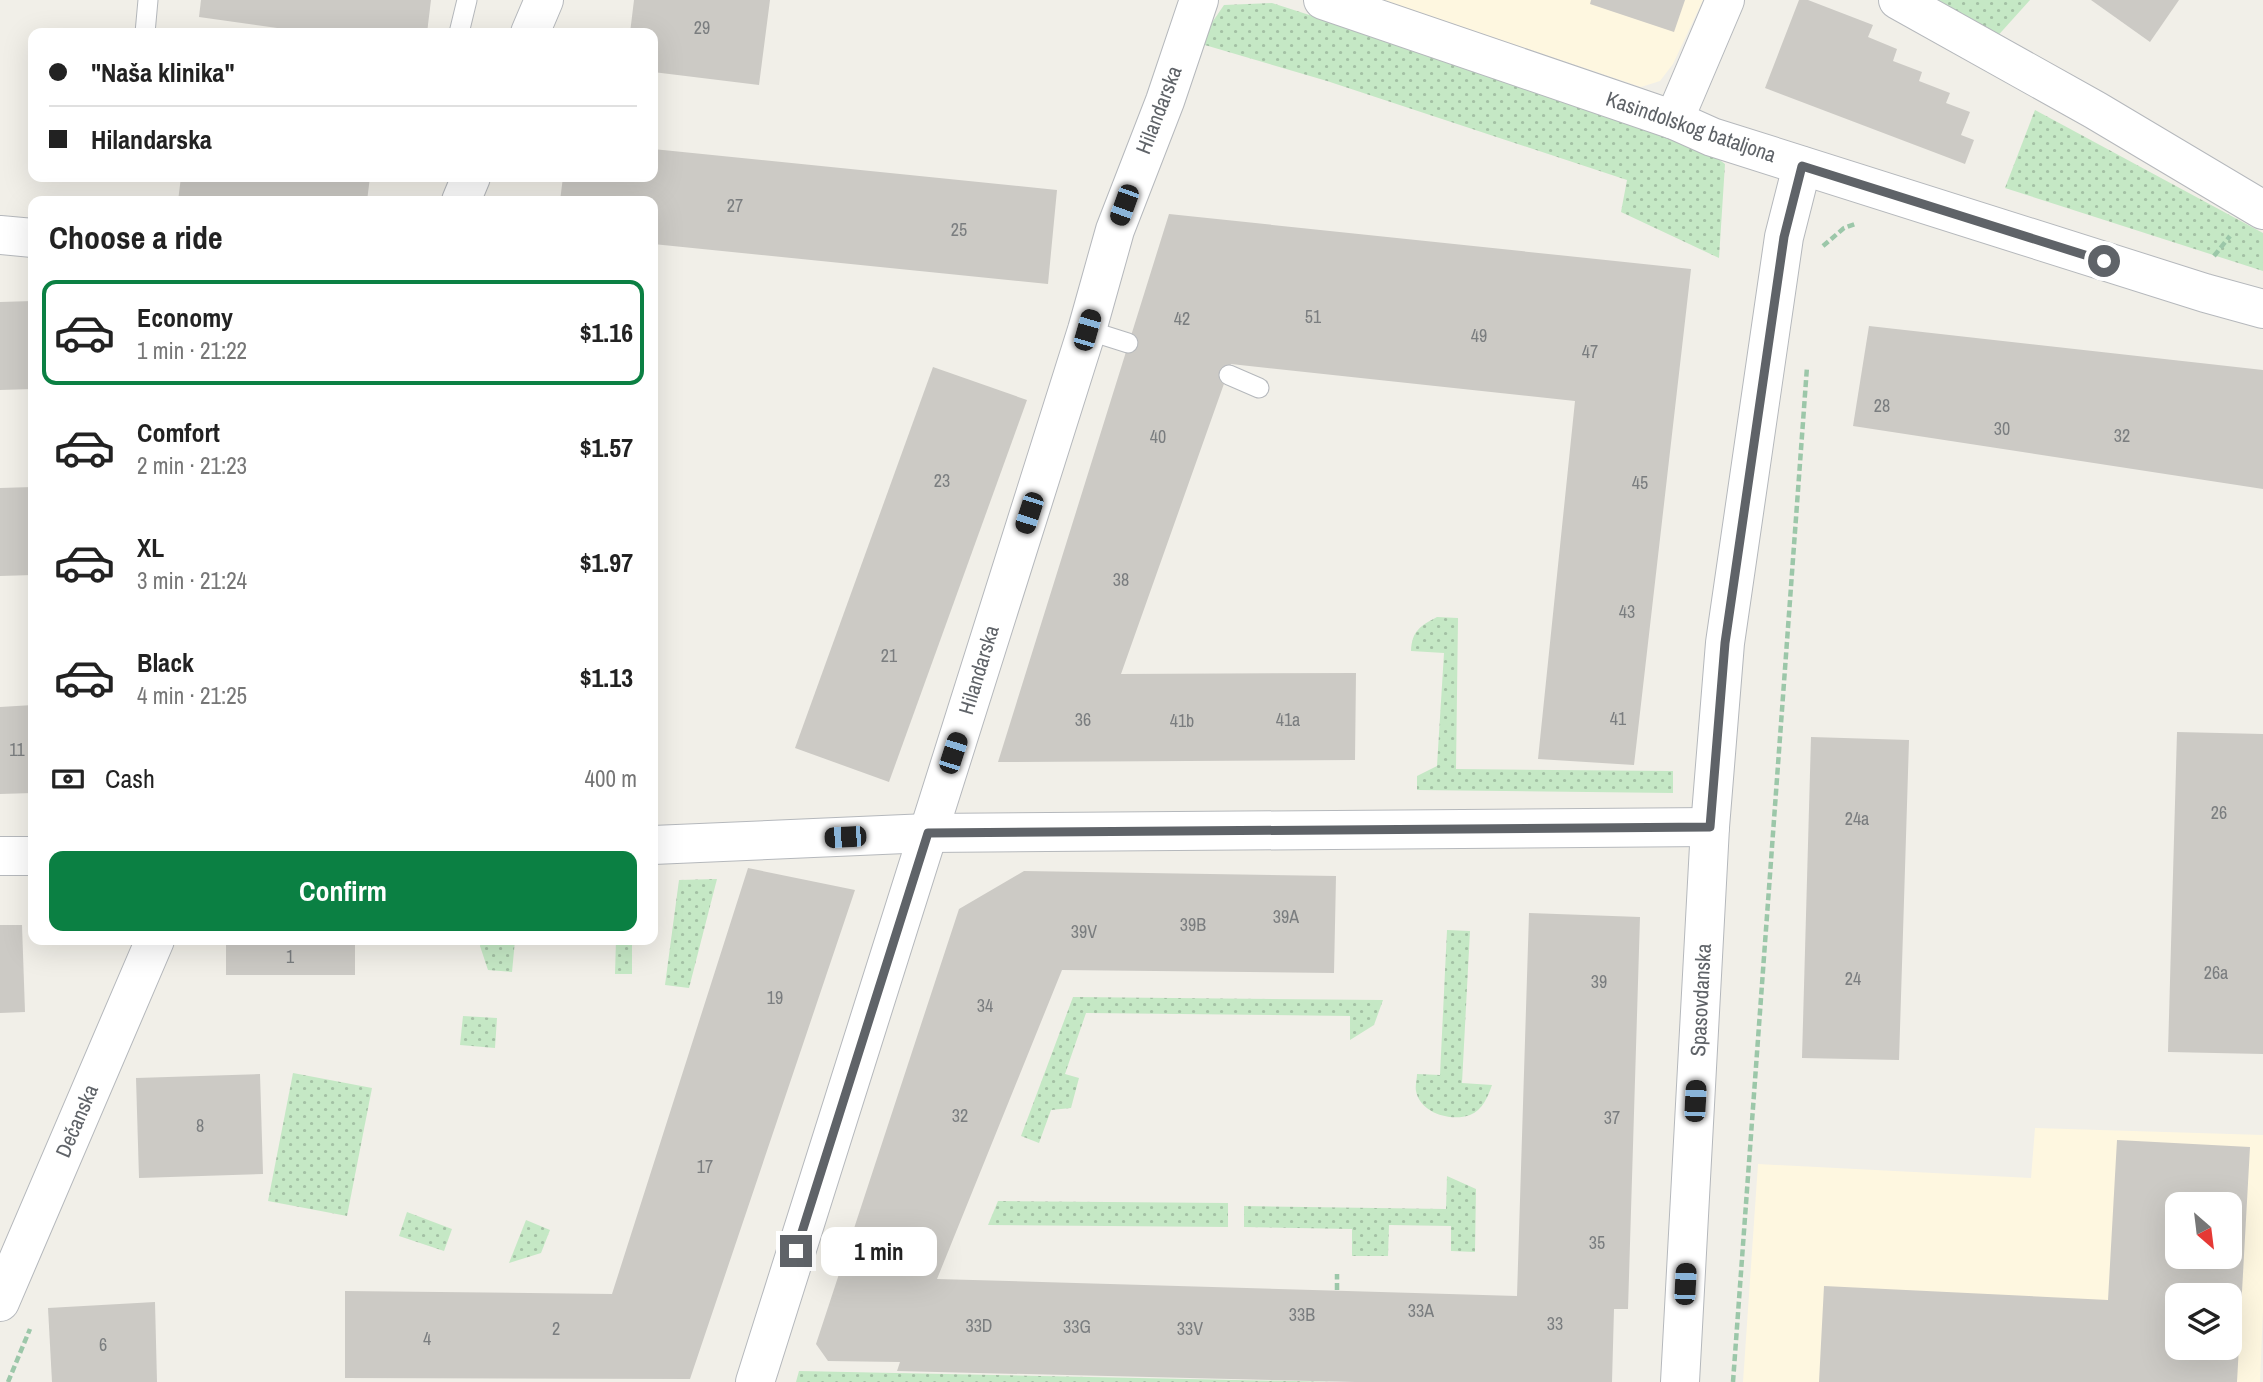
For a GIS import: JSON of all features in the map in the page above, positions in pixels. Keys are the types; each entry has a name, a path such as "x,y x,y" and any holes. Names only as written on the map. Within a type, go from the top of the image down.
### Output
{"street":[{"path":"532,28 544,0"},
{"name":"Hilandarska","path":"755,1382 1087,330 1115,230 1199,0"},
{"name":"Kasindolskog bataljona","path":"1323,0 1674,120 1712,137 2263,309"},
{"path":"1674,120 1725,0"},
{"path":"1898,0 2095,110 2248,221"},
{"name":"Spasovdanska","path":"1680,1382 1710,827 1725,643 1784,237 1802,166"},
{"path":"0,235 28,238"},
{"path":"658,845 928,833 1710,827"},
{"path":"0,856 28,856"},
{"name":"Dečanska","path":"0,1302 153,945"}],"lane":[{"path":"145,28 148,0"},
{"path":"460,28 467,0"},
{"path":"1087,330 1128,343"},
{"path":"1228,375 1259,388"}],"path":[{"path":"1816,252 1844,228 1862,221"},
{"path":"2210,261 2248,221"},
{"path":"1733,1382 1744,1201 1808,361"},
{"path":"1337,1274 1337,1290"}],"shaded area":[{"path":"1383,0 1703,0 1673,64 1660,81 1641,87"},
{"path":"2035,1128 2263,1135 2263,1310 2260,1382 1743,1382 1758,1164 2031,1178"}],"green space":[{"path":"1933,0 2030,0 1994,40"},
{"path":"1272,3 1687,136 1725,164 1719,258 1621,212 1627,180 1327,81 1198,43 1224,5"},
{"path":"2035,110 2263,233 2263,271 2005,188"},
{"path":"1437,617 1458,618 1456,769 1673,771 1673,793 1417,790 1417,776 1437,766 1444,653 1411,651 1418,630"},
{"path":"717,879 689,988 665,985 679,880"},
{"path":"1447,930 1470,931 1462,1083 1492,1085 1478,1110 1462,1117 1446,1116 1430,1110 1419,1099 1416,1089 1417,1074 1440,1075"},
{"path":"515,945 512,972 488,970 480,946"},
{"path":"616,945 632,945 632,974 615,974"},
{"path":"1073,997 1383,1000 1374,1025 1350,1040 1350,1016 1086,1013 1065,1074 1079,1078 1071,1108 1051,1110 1039,1143 1021,1136"},
{"path":"463,1016 497,1018 495,1048 460,1045"},
{"path":"293,1073 372,1088 347,1216 268,1201"},
{"path":"1447,1176 1476,1189 1475,1252 1451,1251 1451,1226 1389,1225 1388,1256 1352,1256 1352,1229 1244,1227 1244,1206 1446,1209"},
{"path":"998,1201 1228,1203 1228,1227 988,1225"},
{"path":"407,1212 452,1229 444,1251 399,1236"},
{"path":"526,1220 550,1230 541,1253 509,1263"},
{"path":"799,1371 1338,1382 796,1382"}],"building":[{"path":"201,0 431,0 428,28 277,28 199,17"},
{"path":"634,0 770,0 759,85 658,73 658,28 631,28"},
{"path":"1591,0 1685,0 1674,32 1590,4"},
{"path":"1799,0 1808,0 1873,25 1868,37 1897,49 1893,61 1922,72 1919,81 1950,93 1946,103 1970,112 1961,135 1974,140 1965,164 1765,88"},
{"path":"2091,0 2179,0 2150,42"},
{"path":"658,150 1057,190 1048,284 658,245 658,196 561,196 562,182 658,182"},
{"path":"180,182 369,182 368,196 179,196"},
{"path":"1169,214 1691,269 1634,765 1538,759 1575,401 1231,364 1121,674 1356,673 1355,760 998,762"},
{"path":"28,301 28,389 0,390 0,302"},
{"path":"1869,326 2263,370 2263,489 1853,426"},
{"path":"933,367 1027,400 889,782 795,748"},
{"path":"28,487 28,575 0,576 0,488"},
{"path":"28,705 28,793 0,794 0,707"},
{"path":"2177,732 2263,734 2263,1054 2168,1052"},
{"path":"1811,737 1909,740 1899,1060 1802,1058"},
{"path":"748,868 855,890 690,1379 345,1378 345,1291 612,1294"},
{"path":"1024,871 1336,876 1334,973 1062,970 937,1279 1517,1296 1529,913 1640,917 1628,1309 1614,1309 1612,1382 1355,1382 897,1371 900,1362 828,1361 816,1344 959,909"},
{"path":"0,925 22,925 25,1012 0,1013"},
{"path":"226,945 355,945 355,975 226,975"},
{"path":"260,1074 263,1174 139,1178 136,1078"},
{"path":"2117,1140 2250,1147 2242,1292 2242,1283 2165,1283 2165,1360 2238,1360 2237,1382 1819,1382 1824,1286 2108,1300"},
{"path":"155,1302 157,1382 52,1382 48,1308"}],"route":[{"path":"796,1251 928,833 1710,827 1725,643 1784,237 1802,166 2104,261"}]}
